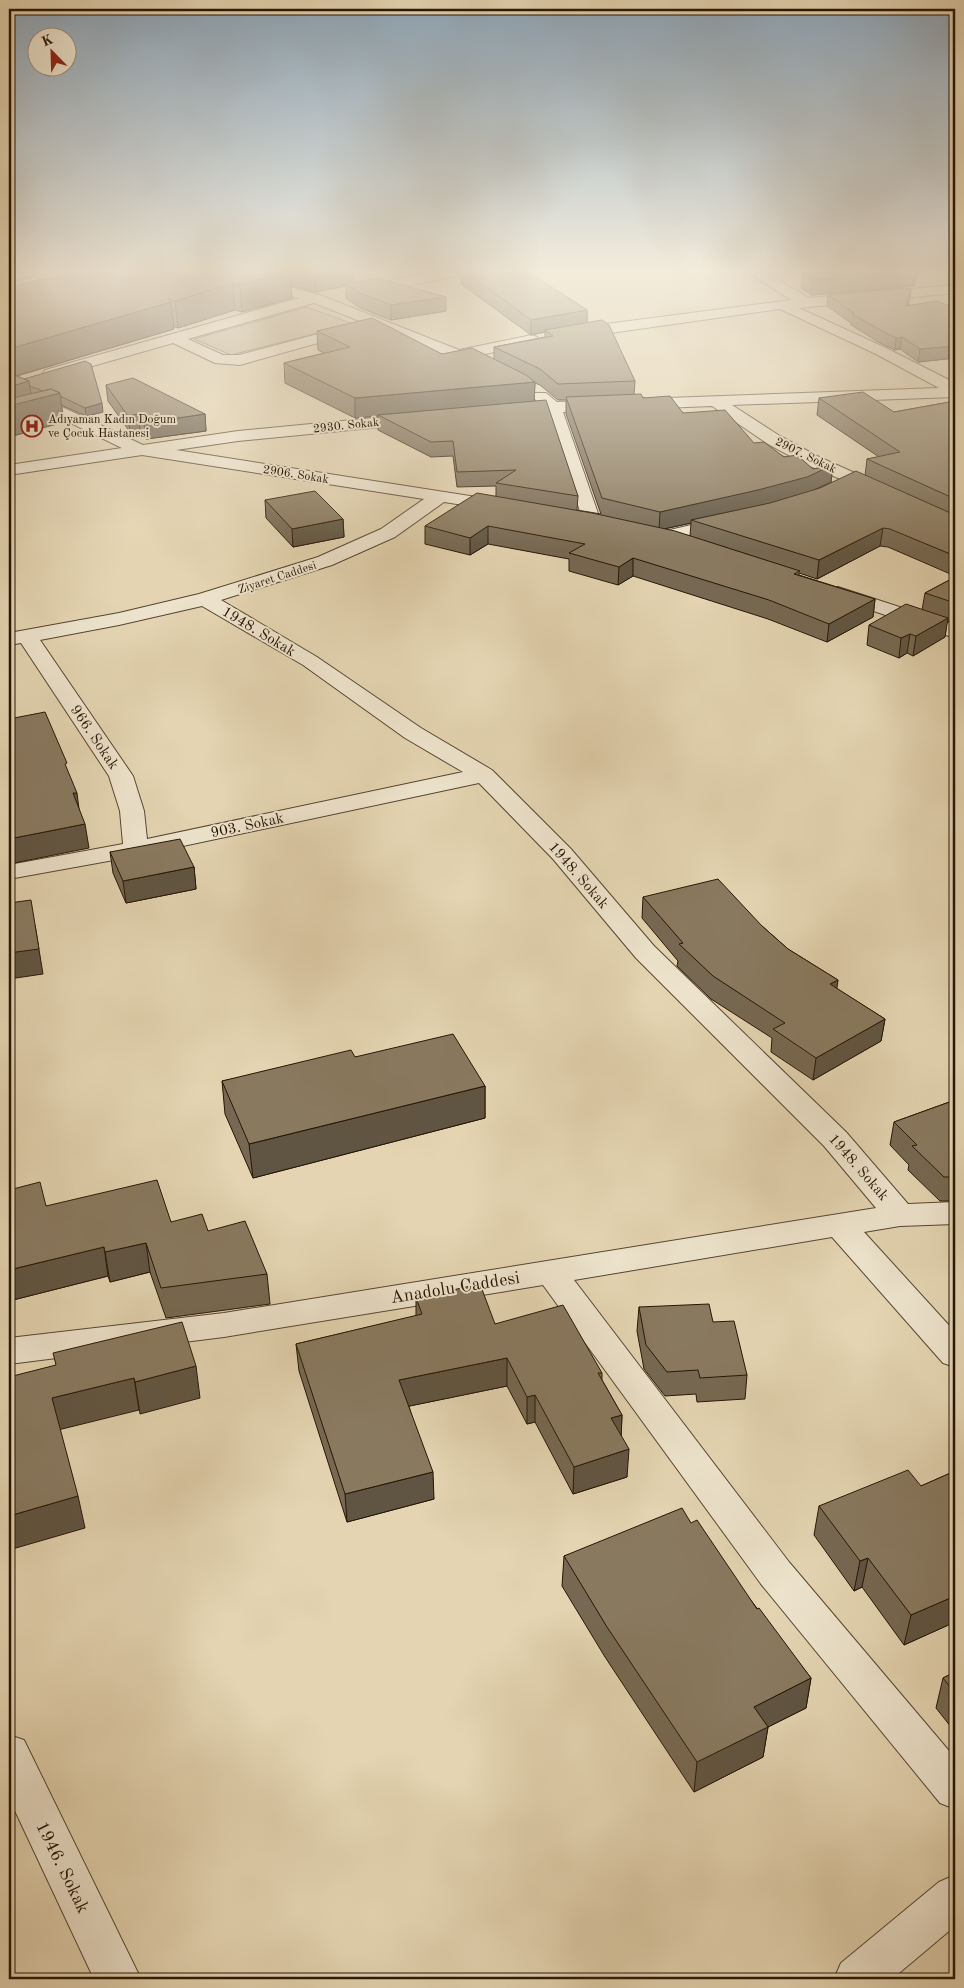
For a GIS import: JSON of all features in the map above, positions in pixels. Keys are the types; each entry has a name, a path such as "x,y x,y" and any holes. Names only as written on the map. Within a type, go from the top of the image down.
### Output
{"street":[{"path":"36,377 79,365"},
{"path":"482,365 492,370"},
{"path":"907,365 955,390"},
{"path":"525,386 554,407 592,522"},
{"name":"2906. Sokak","path":"12,387 140,450 516,508"},
{"path":"495,412 554,407 955,390"},
{"name":"2907. Sokak","path":"715,401 774,440 811,460 892,497"},
{"path":"28,418 56,410"},
{"name":"2930. Sokak","path":"9,470 238,436 428,418"},
{"path":"838,488 856,479"},
{"name":"Ziyaret Caddesi","path":"18,637 119,619 206,600 325,561 359,548 400,526 442,496"},
{"path":"573,519 611,527"},
{"path":"659,538 742,520"},
{"path":"640,534 699,549"},
{"path":"820,588 955,632"},
{"name":"1948. Sokak","path":"206,600 310,661 413,732 484,775 562,854 645,952 835,1138 900,1215"},
{"name":"966. Sokak","path":"18,637 121,776 132,811 136,849"},
{"name":"903. Sokak","path":"9,872 136,849 484,775"},
{"name":"Anadolu Caddesi","path":"9,1351 224,1325 900,1215 955,1213"},
{"path":"839,1224 955,1354"},
{"path":"550,1271 775,1573 955,1789"},
{"name":"1946. Sokak","path":"9,1754 118,1979"},
{"path":"857,1979 955,1897"}],"building":[{"path":"72,365 91,365 102,403 85,408 60,396 60,393 51,389 43,391 30,386 29,381 24,379"},
{"path":"288,365 506,365 535,382 355,398"},
{"path":"531,365 627,365 635,381 558,384 540,369"},
{"path":"9,373 29,381 9,387"},
{"path":"133,378 205,414 144,423 138,414 128,416 106,385"},
{"path":"51,389 60,393 9,406 9,399"},
{"path":"863,392 894,412 955,401 955,499 867,459 900,452 819,398"},
{"path":"641,394 643,398 670,396 683,413 725,410 754,443 764,442 784,457 797,455 813,469 833,465 807,477 660,512 602,498 566,397"},
{"path":"546,400 578,496 496,483 516,470 457,472 453,441 431,442 378,415"},
{"path":"856,471 955,515 955,556 890,529 883,528 819,560 691,520 770,503 820,488"},
{"path":"315,491 343,519 292,529 265,500"},
{"path":"477,493 592,513 675,531 800,571 794,574 875,599 829,624 769,600 633,558 619,567 569,553 585,544 488,526 470,538 425,526"},
{"path":"955,577 955,603 925,593"},
{"path":"906,604 948,618 916,636 910,634 901,638 869,625"},
{"path":"45,712 67,763 65,764 77,793 73,793 85,824 9,839 9,719"},
{"path":"180,839 194,867 123,881 110,852"},
{"path":"718,879 762,926 788,949 838,980 830,984 885,1019 816,1058 773,1029 785,1023 713,976 679,944 683,943 643,897"},
{"path":"31,900 39,949 9,953 9,903"},
{"path":"453,1034 485,1086 249,1144 222,1081 351,1050 355,1057"},
{"path":"955,1100 955,1177 944,1177 912,1146 917,1145 894,1122"},
{"path":"157,1180 171,1222 202,1214 208,1231 245,1221 267,1274 161,1288 146,1243 105,1252 104,1247 9,1270 9,1190 40,1182 46,1206"},
{"path":"480,1284 495,1324 563,1305 602,1373 598,1373 622,1415 611,1418 629,1449 574,1467 535,1395 527,1397 507,1358 399,1380 433,1472 345,1494 296,1344 422,1314 416,1298"},
{"path":"709,1304 713,1322 734,1321 747,1375 700,1378 698,1370 667,1372 646,1345 639,1307"},
{"path":"182,1322 196,1366 135,1382 134,1378 52,1398 78,1496 9,1516 9,1377 56,1365 53,1353"},
{"path":"908,1470 921,1486 955,1471 955,1596 911,1615 868,1558 860,1561 819,1506"},
{"path":"682,1508 691,1523 697,1520 757,1609 759,1608 811,1678 754,1707 768,1727 697,1762 607,1627 564,1556"},
{"path":"955,1672 955,1693 943,1678"}],"place":[{"name":"Adıyaman Kadın Doğum ve Çocuk Hastanesi","path":"32,426"}]}
